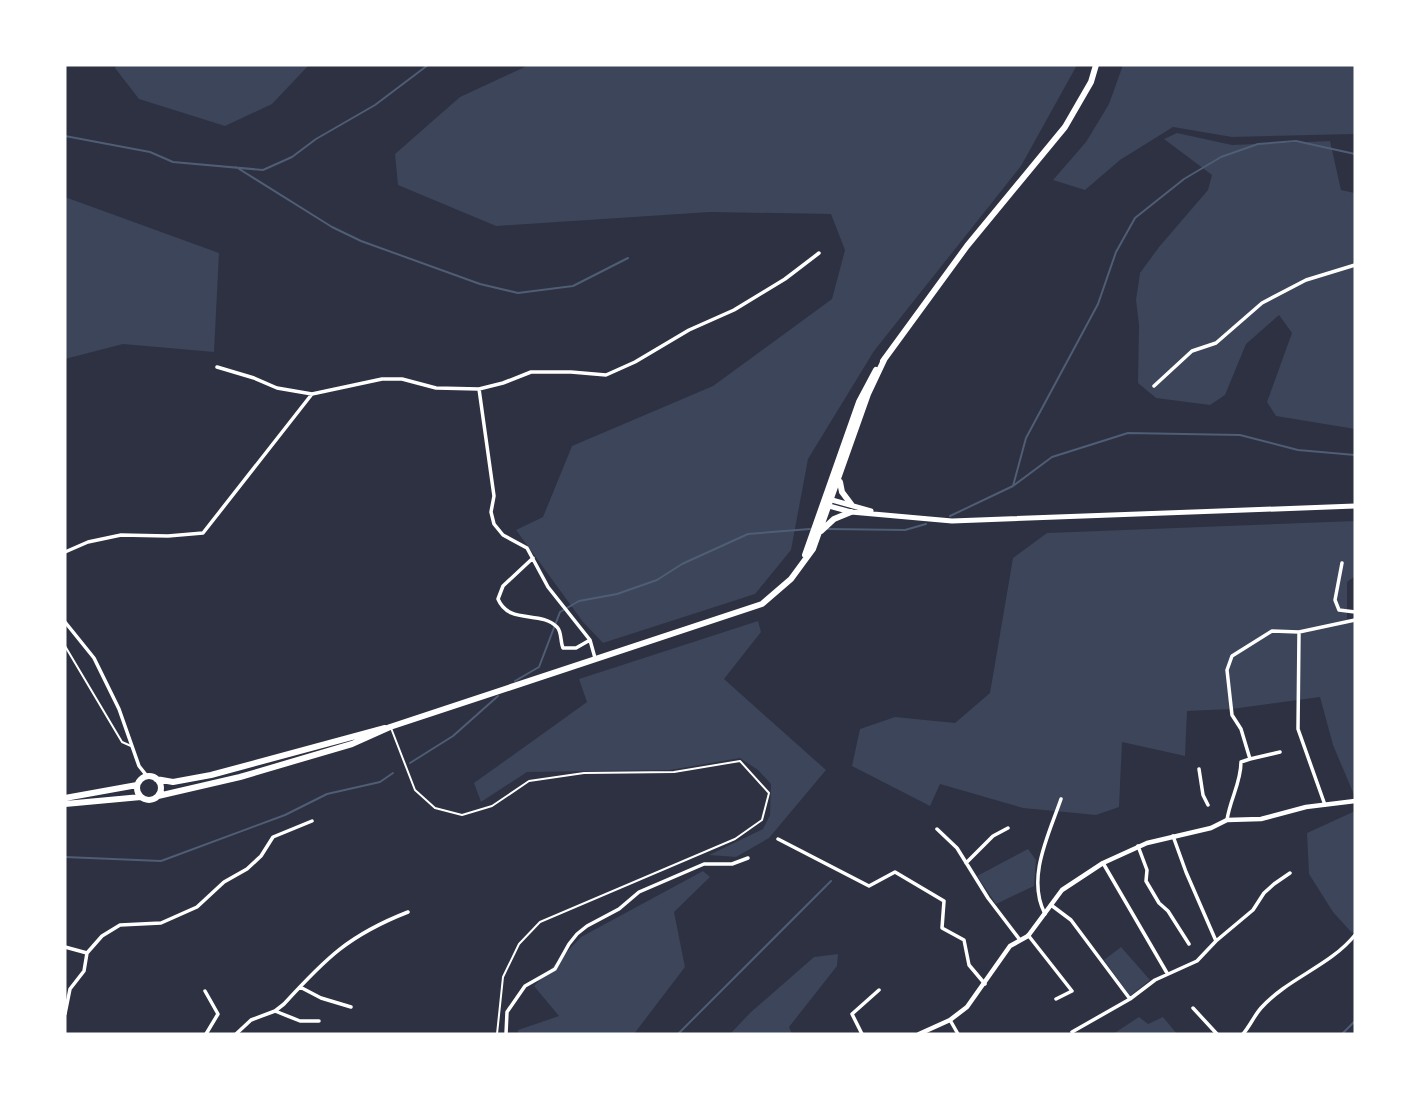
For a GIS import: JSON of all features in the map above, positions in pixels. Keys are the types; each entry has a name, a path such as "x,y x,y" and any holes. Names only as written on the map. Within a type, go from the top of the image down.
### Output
{"main road":[{"path":"65,804 141,797 150,800 240,777 352,744 390,727 762,604 775,596 799,570 813,549 866,386 967,246 1065,127 1091,82 1096,65"},
{"path":"799,570 840,478 868,394 885,358"},
{"path":"840,478 842,492 851,508"},
{"path":"828,502 874,513 978,521 1355,506"},
{"path":"818,536 829,523 851,508"},
{"path":"141,797 137,785 139,780 148,776 173,782 238,768 376,728 390,727"},
{"path":"238,768 240,777"},
{"path":"156,779 161,787 158,796"},
{"path":"65,798 137,785"}],"street":[{"path":"217,367 277,388 312,394 383,379 402,379 436,388 479,389 531,372 606,374 635,362 689,331 734,310 785,279 819,253"},
{"path":"1154,386 1192,351 1216,343 1262,303 1306,280 1355,265"},
{"path":"479,389 494,496 491,512 494,524 503,535 527,548 548,587 590,640 596,660"},
{"path":"65,552 88,542 121,535 168,536 203,533 312,394"},
{"path":"533,558 503,586 498,599 500,604 521,618 530,617 555,625 563,648 576,648 590,640"},
{"path":"1342,563 1335,600 1339,610 1355,612"},
{"path":"1250,760 1241,729 1232,715 1227,677 1229,662 1236,652 1272,631 1299,632 1355,620"},
{"path":"65,622 93,658 119,709 139,766 148,776"},
{"path":"1299,632 1298,729 1325,805"},
{"path":"1227,820 1230,804 1240,781 1241,762 1280,752"},
{"path":"1199,769 1203,795 1208,805"},
{"path":"1045,914 1040,904 1040,862 1061,799"},
{"path":"919,1034 950,1020 967,1007 1010,946 1028,935 1062,890 1103,863 1138,846 1211,828 1227,820 1261,819 1306,807 1355,801"},
{"path":"65,1014 70,989 84,971 87,953 102,936 120,925 160,923 197,907 224,882 247,869 261,856 273,837 312,821"},
{"path":"966,863 993,836 1008,828"},
{"path":"937,829 957,848 988,898 1021,941"},
{"path":"1173,836 1216,941"},
{"path":"778,839 869,886 895,872 944,901 942,928 964,940 969,965 985,984"},
{"path":"1138,846 1147,870 1146,881 1158,903 1168,911 1189,944"},
{"path":"506,1034 507,1012 525,986 555,969 569,944 587,926 619,909 639,892 694,869 717,862 732,864 748,858"},
{"path":"1103,863 1167,973"},
{"path":"1072,1032 1130,999 1167,973 1197,961 1253,910 1264,893 1290,873"},
{"path":"1051,905 1071,920 1130,999"},
{"path":"236,1034 251,1020 275,1011 341,946 380,923 408,912"},
{"path":"1028,935 1072,990 1056,999"},
{"path":"1242,1034 1249,1028 1260,1008 1333,956 1355,935"},
{"path":"65,947 87,953"},
{"path":"300,987 321,998 351,1007"},
{"path":"862,1034 852,1014 879,990"},
{"path":"205,991 218,1014 206,1034"},
{"path":"1193,1007 1217,1034"},
{"path":"275,1011 300,1021 319,1021"},
{"path":"950,1020 958,1034"}],"lane":[{"path":"65,646 122,742 133,747"},
{"path":"390,727 415,790 435,808 463,815 492,806 529,781 584,773 674,772 740,761 769,793 762,820 735,839 540,922 519,944 503,977 496,1034"}],"shaded area":[{"path":"117,65 309,65 272,104 225,126 139,99 115,68"},
{"path":"529,65 1077,65 1021,166 874,351 808,459 791,550 755,594 603,643 583,622 516,530 543,517 572,446 713,386 832,299 845,250 831,214 710,212 496,226 398,185 395,154 460,97"},
{"path":"1123,65 1355,65 1355,134 1232,137 1173,127 1120,160 1085,190 1053,180 1086,142 1109,104"},
{"path":"1177,133 1232,145 1330,141 1341,190 1355,193 1355,429 1276,416 1267,402 1292,333 1279,315 1246,344 1225,395 1210,405 1156,398 1138,383 1139,325 1136,300 1140,273 1208,190 1212,175 1164,139"},
{"path":"65,197 219,253 214,352 123,344 65,359"},
{"path":"1355,521 1355,576 1347,582 1347,619 1355,621 1355,797 1333,745 1320,697 1232,709 1187,711 1185,756 1122,742 1119,807 1096,815 1023,808 940,784 930,806 852,766 860,729 895,717 955,723 990,693 1013,558 1047,533"},
{"path":"758,621 761,632 724,679 826,770 769,838 736,857 709,855 763,829 770,815 771,784 758,770 740,758 670,770 527,772 481,802 474,783 587,702 579,679"},
{"path":"1355,811 1355,931 1352,933 1333,912 1309,874 1307,833"},
{"path":"1028,849 1036,860 1034,886 996,904 977,876"},
{"path":"703,871 710,877 674,912 685,967 634,1034 518,1034 518,1030 559,1016 534,986 581,937"},
{"path":"1121,947 1150,980 1130,996 1104,960"},
{"path":"838,954 837,966 789,1027 792,1034 730,1034 814,957"},
{"path":"1139,1017 1148,1024 1163,1017 1177,1034 1113,1034"}],"waterway":[{"path":"65,136 150,152 173,162 263,170 292,157 316,139 375,105 428,65"},
{"path":"1013,486 1026,438 1098,304 1116,252 1135,218 1184,179 1221,157 1258,144 1296,141 1355,154"},
{"path":"236,167 332,227 361,241 480,284 518,293 573,286 628,258"},
{"path":"950,516 1013,486 1052,457 1128,433 1240,435 1298,450 1355,455"},
{"path":"828,529 905,530 926,524"},
{"path":"515,681 539,667 560,612 579,601 617,594 657,580 682,564 748,534 810,529"},
{"path":"410,763 453,736 498,696"},
{"path":"65,857 161,861 285,815 327,794 380,782 393,773"},
{"path":"678,1034 831,881"},
{"path":"1342,1034 1355,1021"}]}
